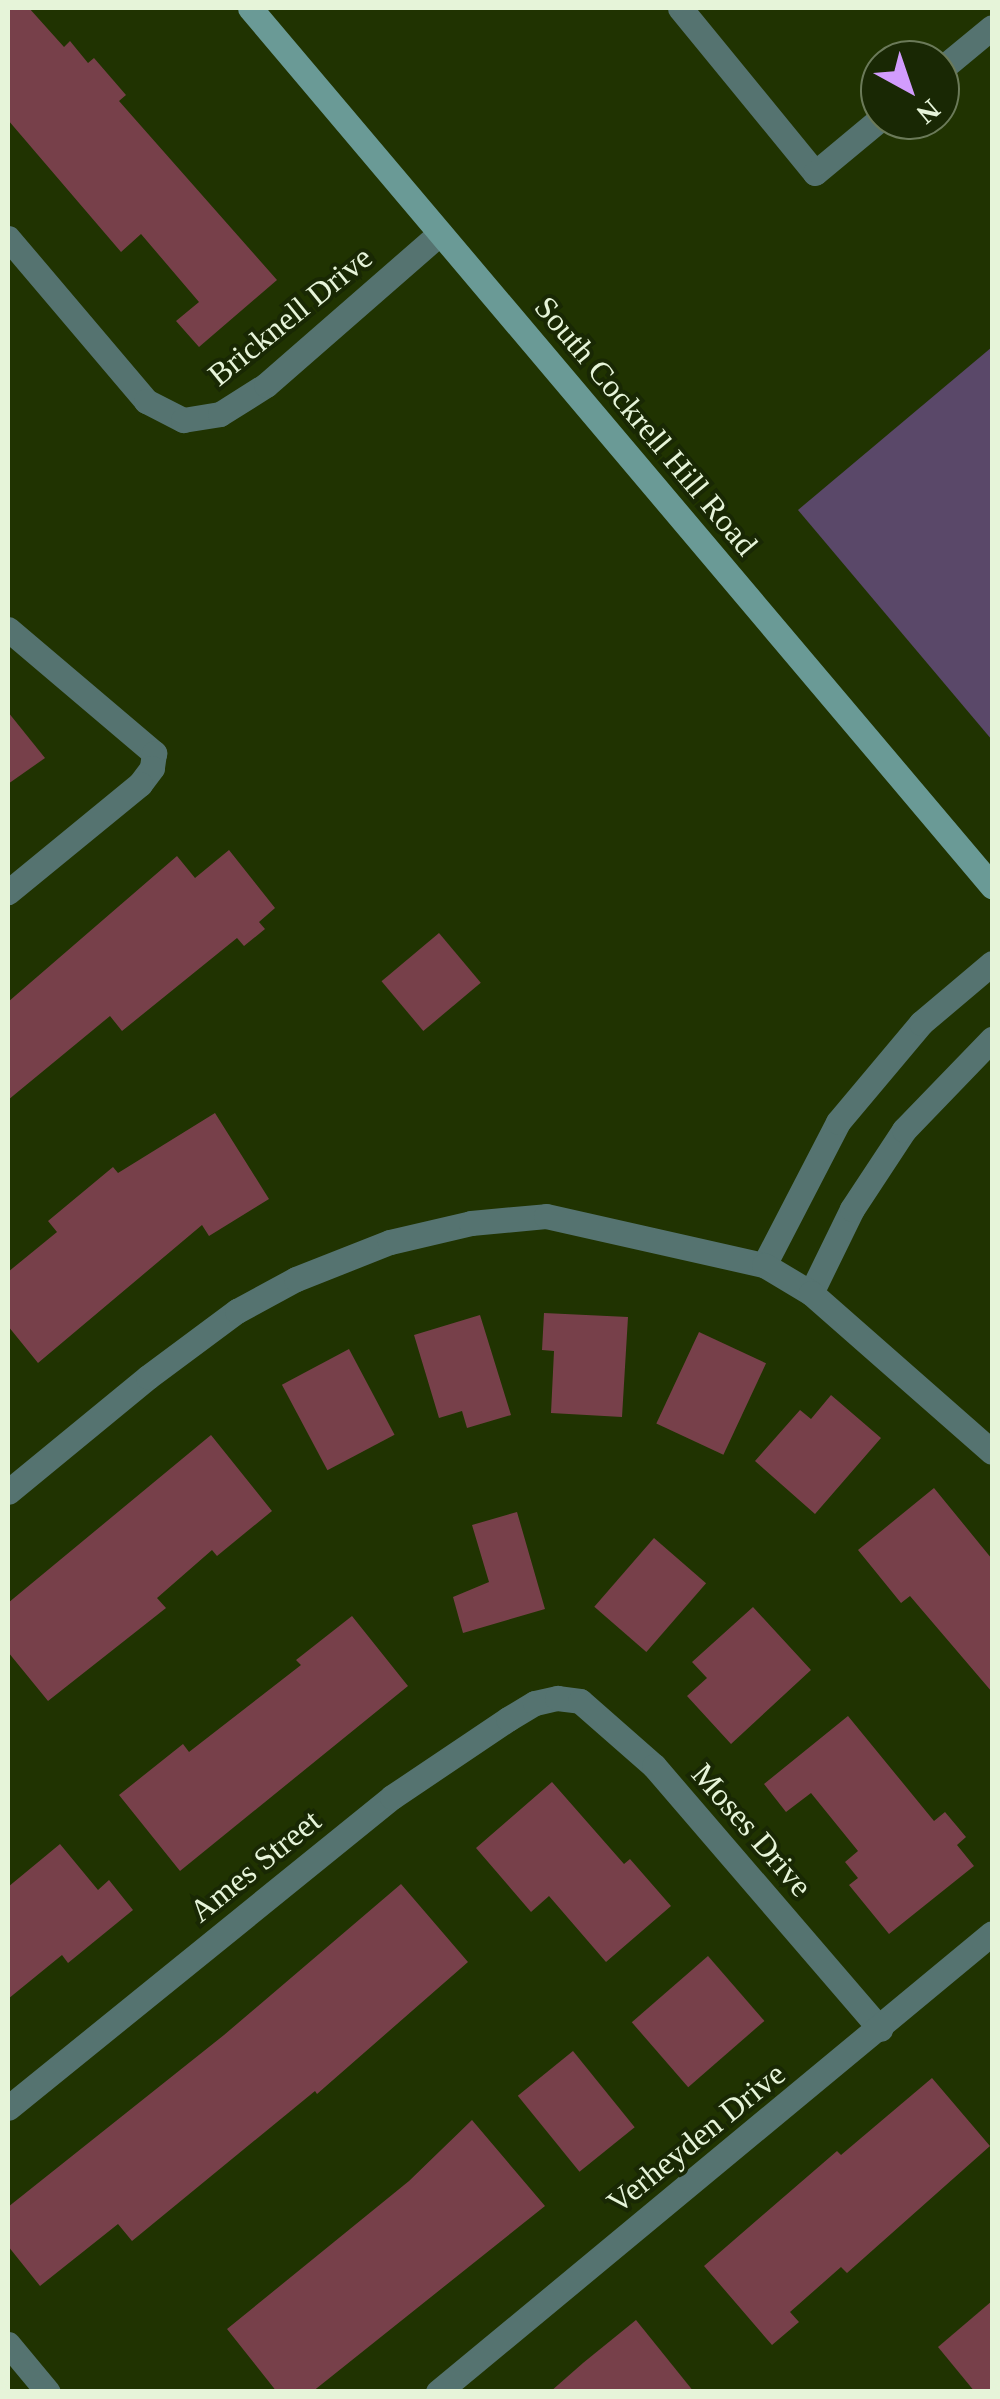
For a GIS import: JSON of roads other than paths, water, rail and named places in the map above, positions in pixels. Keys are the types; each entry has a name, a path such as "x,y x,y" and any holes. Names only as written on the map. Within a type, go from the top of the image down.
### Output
{"main road":[{"name":"South Cockrell Hill Road","path":"250,8 992,886"}],"street":[{"path":"680,8 815,173 860,136"},
{"path":"960,53 992,27"},
{"name":"Bricknell Drive","path":"8,238 146,401 184,420 220,414 266,385 440,233"},
{"path":"8,629 154,753 152,768 140,784 8,892"},
{"path":"764,1265 838,1122 921,1023 992,964"},
{"path":"812,1293 852,1209 904,1130 992,1038"},
{"path":"8,1492 148,1377 237,1311 296,1279 390,1242 472,1224 546,1216 764,1265 812,1293 992,1452"},
{"name":"Moses Drive","path":"556,1698 580,1701 654,1766 880,2029"},
{"name":"Ames Street","path":"8,2108 392,1797 535,1703 556,1698"},
{"name":"Verheyden Drive","path":"438,2392 992,1934"},
{"path":"8,2344 48,2392"}]}
